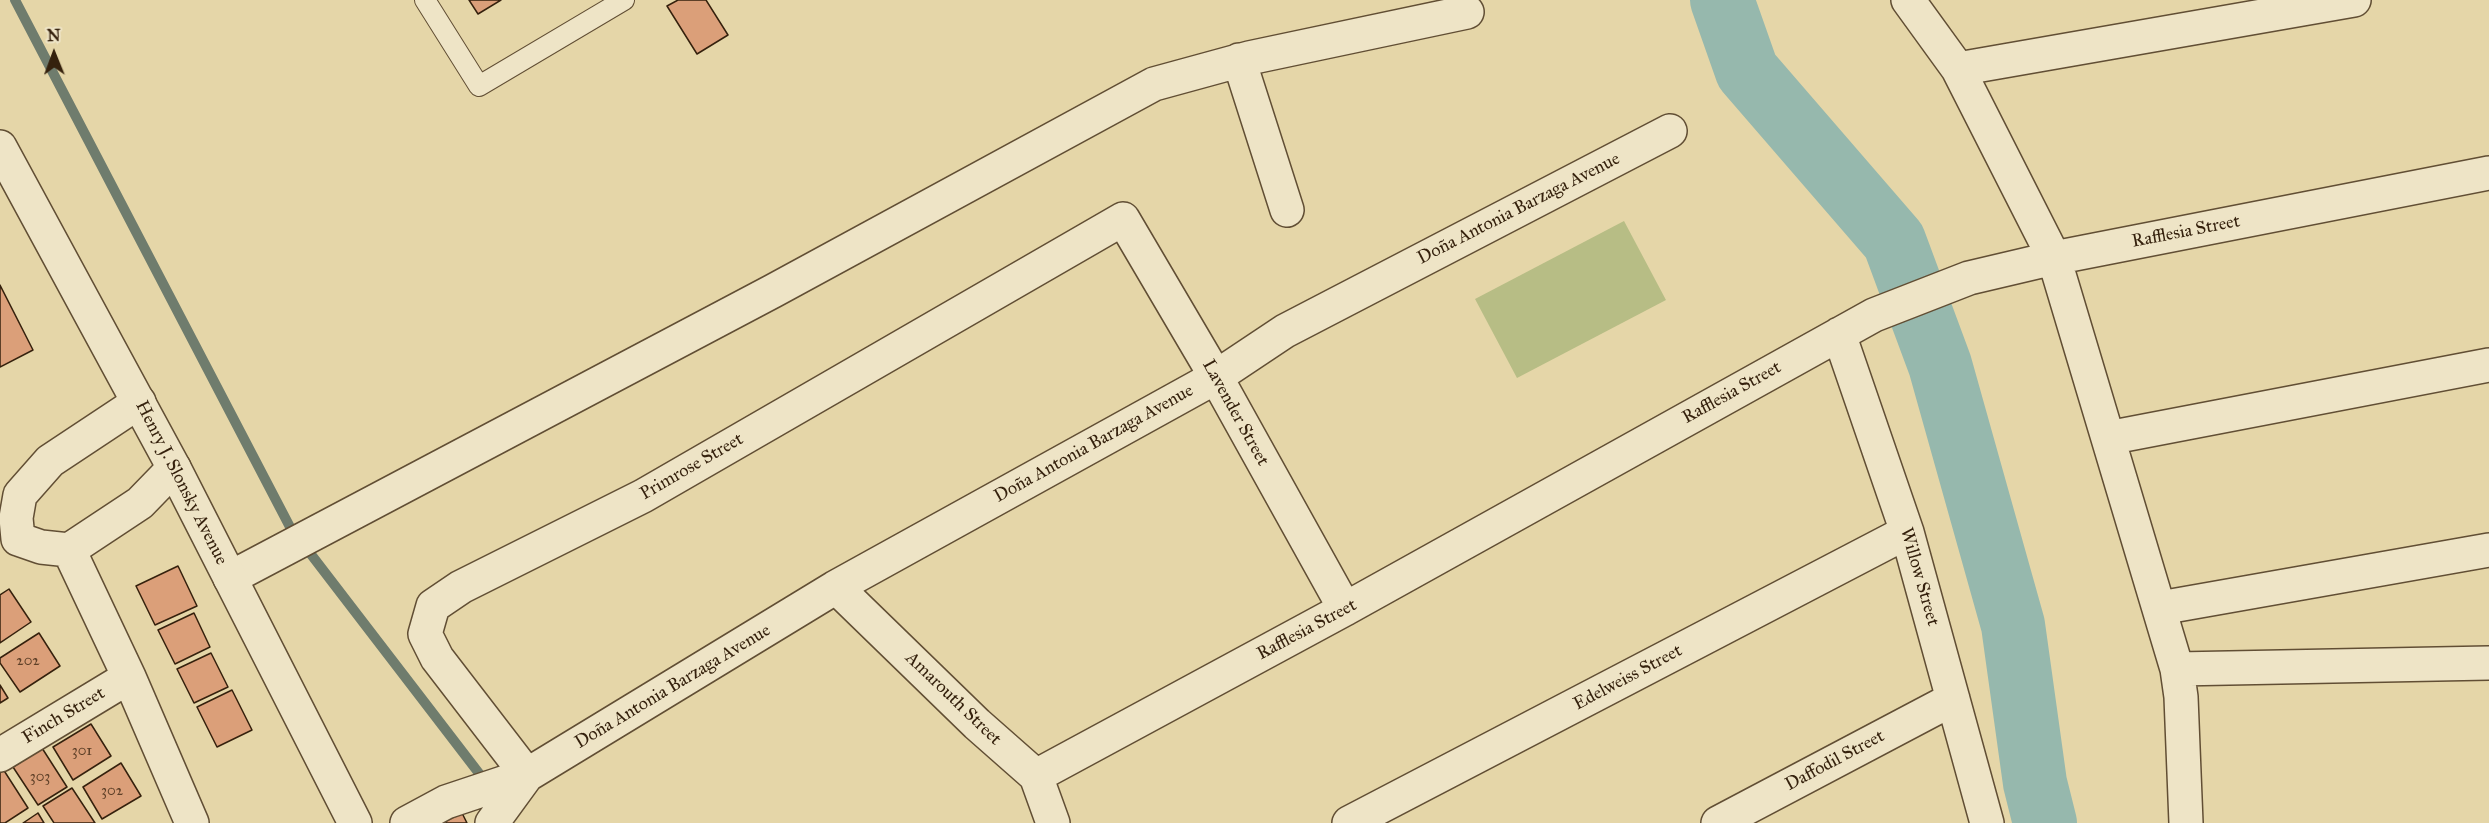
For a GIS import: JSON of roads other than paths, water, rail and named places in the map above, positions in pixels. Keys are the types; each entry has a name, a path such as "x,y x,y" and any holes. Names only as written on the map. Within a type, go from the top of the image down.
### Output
{"street":[{"path":"1908,0 1958,69 2054,258 2177,669 2181,697 2186,823"},
{"path":"1958,69 2354,0"},
{"path":"230,578 773,291 1154,84 1239,60 1467,12"},
{"path":"1239,60 1287,210"},
{"name":"Doña Antonia Barzaga Avenue","path":"407,823 446,802 527,775 836,587 1216,377 1285,331 1670,131"},
{"name":"Henry J. Slonsky Avenue","path":"0,147 174,468 355,823"},
{"name":"Rafflesia Street","path":"1036,776 1345,609 1874,315 1969,278 2054,258 2489,173"},
{"name":"Lavender Street","path":"1123,219 1216,377 1345,609"},
{"name":"Primrose Street","path":"527,775 437,658 425,634 433,606 461,587 643,496 1123,219"},
{"name":"Willow Street","path":"1839,334 1907,532 1987,823"},
{"path":"2108,438 2489,365"},
{"path":"139,402 50,461 42,469 20,495 9,545 69,550 95,531 141,504 174,468"},
{"name":"Edelweiss Street","path":"1349,823 1907,532"},
{"path":"69,550 129,677 192,823"},
{"path":"2160,608 2489,550"},
{"name":"Amarouth Street","path":"836,587 977,724 1036,776 1053,823"},
{"path":"2177,669 2489,663"},
{"name":"Finch Street","path":"0,755 129,677"},
{"name":"Daffodil Street","path":"1718,823 1953,699"},
{"name":"Doña Antonia Barzaga Avenue","path":"492,823 527,775"}],"lane":[{"path":"425,0 479,86 624,0"}],"waterway":[{"path":"15,0 290,527 488,785"},
{"path":"1722,0 1747,71 1894,241 1940,365 2013,625 2035,783 2045,823"}]}
